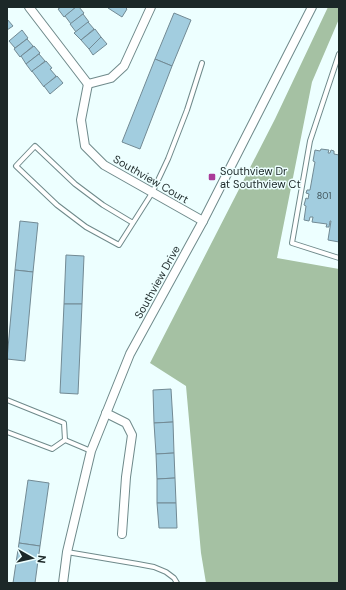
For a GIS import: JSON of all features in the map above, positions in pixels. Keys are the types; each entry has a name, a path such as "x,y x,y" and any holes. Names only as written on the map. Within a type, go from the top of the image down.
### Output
{"street":[{"path":"29,7 88,84 112,78 124,66 151,7"},
{"name":"Southview Drive","path":"63,583 67,552 91,451 130,354 203,221 312,7"},
{"name":"Southview Court","path":"88,84 81,120 85,146 104,165 203,221"},
{"path":"106,413 126,423 132,435 126,477 122,534"}],"lane":[{"path":"339,54 310,141 292,243 339,258"},
{"path":"133,223 103,206 75,184 35,146 16,166 57,205 86,227 119,245 133,223 152,193 168,159 202,63"},
{"path":"7,400 64,423 64,440"},
{"path":"7,432 52,449 64,440"},
{"path":"64,440 91,451"},
{"path":"67,552 154,567 166,572 174,578 177,583"}],"green space":[{"path":"328,7 339,7 339,19 312,82 277,258 339,269 339,583 206,583 201,553 186,386 150,363 275,119"}],"building":[{"path":"61,7 76,7 64,17 58,9"},
{"path":"76,7 79,7 84,13 71,24 65,16"},
{"path":"108,7 125,7 127,9 122,17"},
{"path":"174,13 191,20 172,66 155,59"},
{"path":"83,14 89,22 76,32 70,24"},
{"path":"7,19 13,26 7,30"},
{"path":"88,22 94,29 81,40 74,33"},
{"path":"95,29 101,37 89,49 81,40"},
{"path":"22,30 28,38 15,48 9,41"},
{"path":"101,37 107,44 93,55 89,49"},
{"path":"27,39 33,46 20,57 14,49"},
{"path":"34,46 40,53 26,64 21,56"},
{"path":"39,54 45,61 32,72 26,64"},
{"path":"155,59 172,66 140,149 122,142"},
{"path":"46,61 56,76 44,87 32,71"},
{"path":"57,76 63,83 50,94 44,86"},
{"path":"321,149 329,150 328,153 330,153 331,150 334,151 334,154 339,155 339,242 328,240 331,221 329,227 326,227 327,224 312,222 313,217 310,217 309,221 304,220 306,206 304,205 309,194 306,193 307,190 310,190 315,162 313,161 315,150 320,151"},
{"path":"20,221 38,223 33,272 15,270"},
{"path":"66,255 84,256 82,304 64,304"},
{"path":"15,270 33,272 25,361 7,359"},
{"path":"64,304 82,304 78,394 60,393"},
{"path":"171,389 173,422 154,423 153,390"},
{"path":"173,422 174,453 156,454 154,423"},
{"path":"174,453 175,478 157,479 156,454"},
{"path":"175,478 176,503 157,503 157,479"},
{"path":"28,480 49,483 40,546 19,543"},
{"path":"157,503 176,503 177,528 159,528"},
{"path":"19,543 40,546 35,583 13,583"}],"place":[{"name":"Southview Dr at Southview Ct","path":"212,177"}]}
